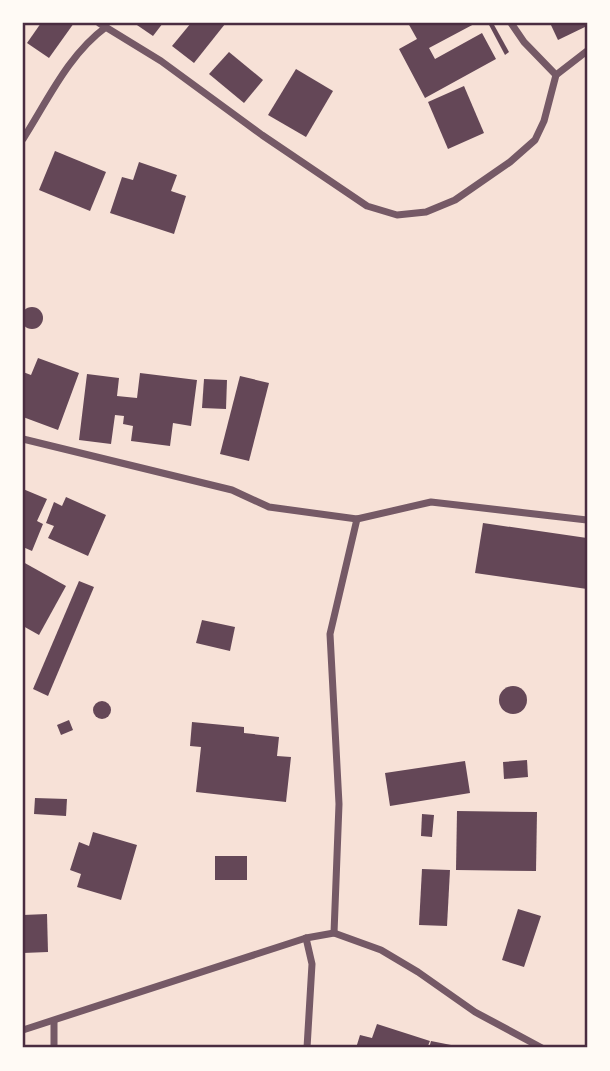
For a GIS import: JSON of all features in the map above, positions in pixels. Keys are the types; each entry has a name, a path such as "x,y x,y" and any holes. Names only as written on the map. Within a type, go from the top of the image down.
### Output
{"street":[{"path":"511,23 524,42 555,75"},
{"path":"23,139 68,65 103,25 161,61 262,135 367,206 397,215 426,212 455,200 519,155 535,139 544,121 555,75 587,51"},
{"path":"23,439 232,490 269,507 357,519 431,502 587,520"},
{"path":"334,933 339,804 330,634 357,519"},
{"path":"23,1030 306,938 334,933 381,950 475,1012 542,1048"},
{"path":"306,938 312,964 307,1048"},
{"path":"54,1021 54,1048"}],"building":[{"path":"41,23 74,23 49,58 27,43"},
{"path":"134,23 163,23 153,36"},
{"path":"191,23 225,24 194,63 172,46"},
{"path":"408,23 476,23 429,48 435,59 482,33 496,59 425,98 399,49 417,39"},
{"path":"488,23 493,23 509,52 505,55"},
{"path":"550,23 587,23 587,26 558,40"},
{"path":"229,52 263,80 244,103 209,74"},
{"path":"296,69 333,91 306,137 268,115"},
{"path":"464,86 484,133 448,149 428,102"},
{"path":"55,151 106,172 90,211 39,190"},
{"path":"139,162 177,175 171,191 186,196 174,234 110,213 122,177 133,180"},
{"path":"32,307 40,310 43,318 40,326 32,329 24,326 21,318 24,310"},
{"path":"38,358 79,373 58,430 23,417 23,372 31,375"},
{"path":"140,373 197,380 191,426 173,423 170,446 131,441 133,426 123,424 124,416 115,415 111,444 79,440 87,374 119,378 117,396 137,398"},
{"path":"240,376 269,383 249,461 220,454"},
{"path":"204,379 227,380 226,409 202,408"},
{"path":"23,489 47,499 37,521 43,524 32,551 23,547"},
{"path":"66,497 106,515 88,556 48,538 54,526 46,523 54,502 62,506"},
{"path":"483,523 587,538 587,589 475,573"},
{"path":"23,562 66,586 39,635 23,626"},
{"path":"79,581 94,587 48,696 33,689"},
{"path":"202,620 235,627 230,651 196,643"},
{"path":"513,686 523,690 527,700 523,710 513,714 503,710 499,700 503,690"},
{"path":"102,701 108,704 111,710 108,716 102,719 96,716 93,710 96,704"},
{"path":"69,720 73,730 61,735 57,725"},
{"path":"192,722 244,727 244,733 279,737 277,756 291,757 286,802 196,792 201,747 190,746"},
{"path":"527,760 528,777 504,779 503,762"},
{"path":"465,761 470,793 390,806 385,773"},
{"path":"35,798 67,799 66,816 34,814"},
{"path":"457,811 537,812 536,871 456,870"},
{"path":"422,814 434,815 432,837 421,836"},
{"path":"93,832 137,845 121,900 77,887 81,874 70,870 79,842 89,846"},
{"path":"215,856 247,856 247,880 215,880"},
{"path":"422,869 450,870 447,926 419,925"},
{"path":"518,909 541,916 524,967 502,960"},
{"path":"47,914 48,952 23,953 23,915"},
{"path":"377,1024 430,1041 427,1048 356,1048 360,1035 372,1038"},
{"path":"431,1041 461,1047 461,1048 429,1048"}]}
